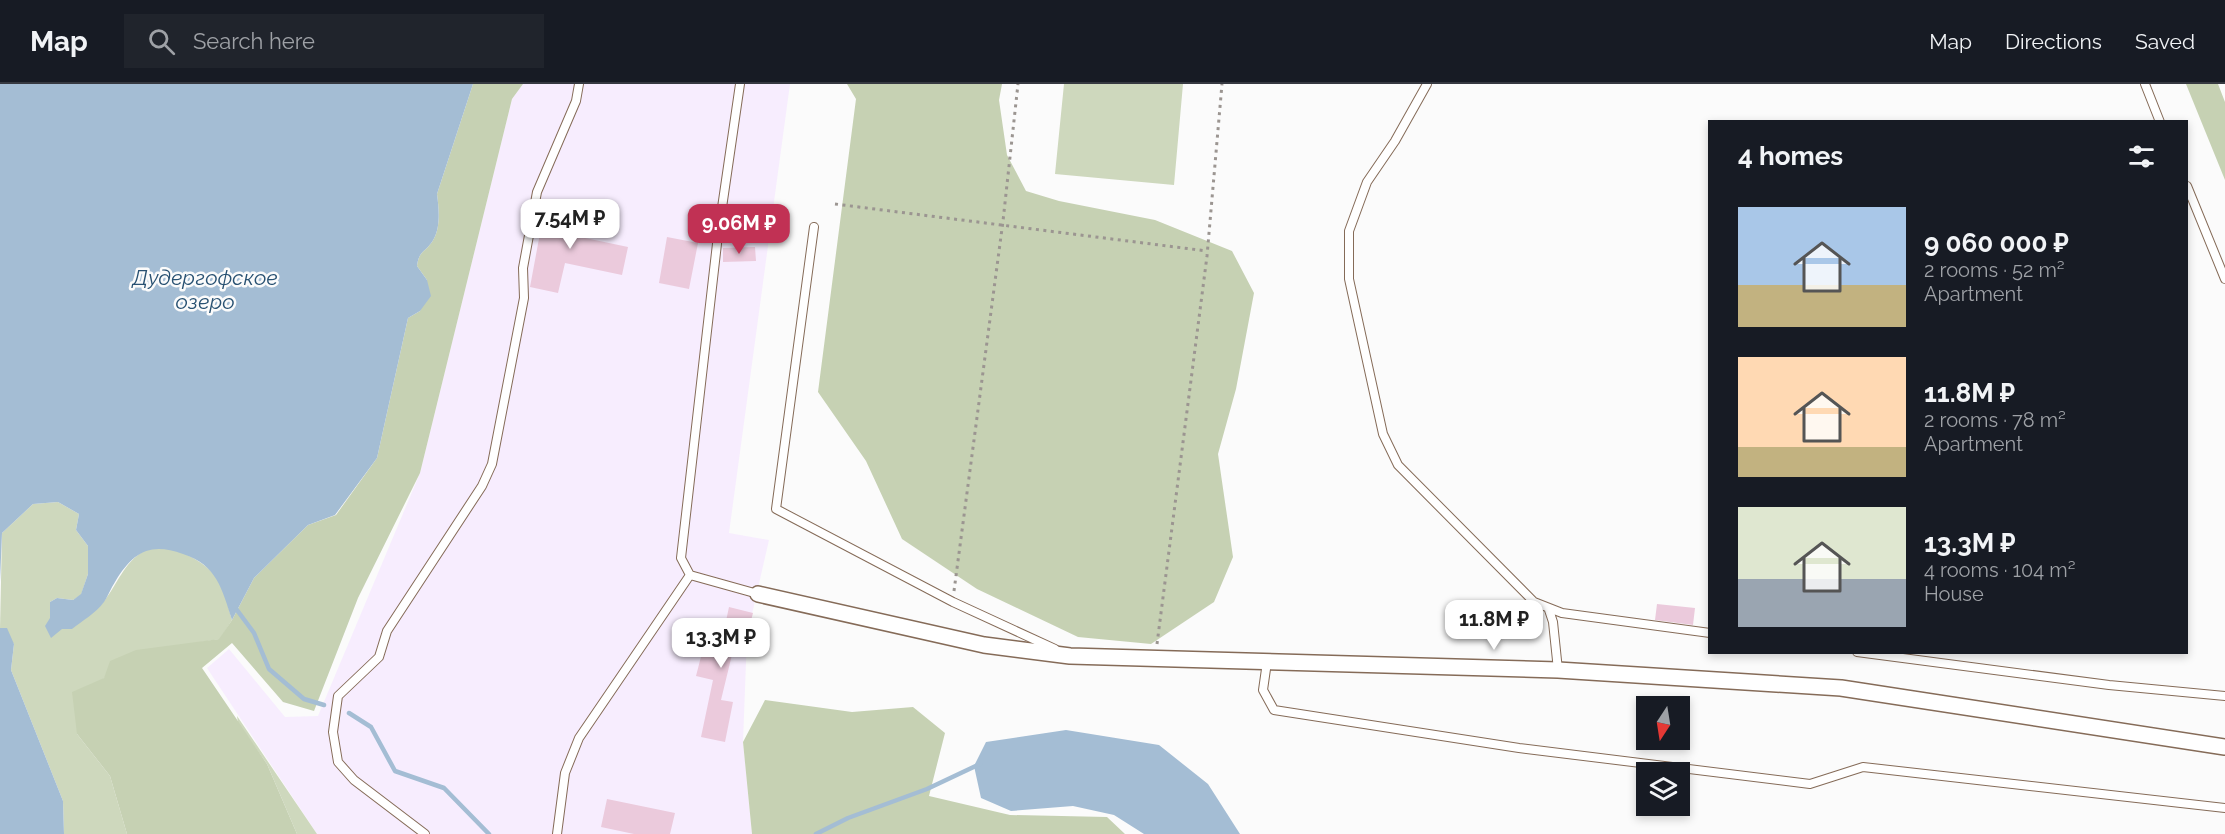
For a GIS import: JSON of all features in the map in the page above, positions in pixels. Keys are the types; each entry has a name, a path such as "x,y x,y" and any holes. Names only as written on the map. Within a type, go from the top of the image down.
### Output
{"street":[{"path":"758,594 984,645 1070,656 1558,670 1841,688 2225,747"}],"lane":[{"path":"425,834 354,780 338,762 333,732 338,696 379,657 387,631 482,486 492,464 524,298 523,268 537,192 576,101 579,84"},
{"path":"740,84 718,235 681,558 690,574 758,594"},
{"path":"1427,84 1395,141 1367,182 1349,231 1349,279 1383,434 1398,465 1534,602 1562,613 1708,633"},
{"path":"2145,84 2159,120"},
{"path":"2188,188 2225,279"},
{"path":"814,227 776,509 953,602 1070,656"},
{"path":"557,834 565,773 579,738 690,574"},
{"path":"1549,609 1553,622 1558,670"},
{"path":"1872,654 2109,685 2225,696"},
{"path":"1267,662 1263,690 1274,710 1519,748 1810,784 1863,767 2225,808"}],"path":[{"path":"953,602 1002,226 1018,84"},
{"path":"1155,658 1207,251 1222,84"},
{"path":"835,204 1207,251"}],"shaded area":[{"path":"523,84 790,84 729,533 769,540 747,636 743,742 752,834 317,834 207,668 229,649 285,717 318,716 420,473 512,99"}],"green space":[{"path":"473,84 523,84 512,99 420,473 358,598 314,711 283,702 232,643 202,668 267,764 297,834 127,834 110,776 77,734 72,692 104,678 110,661 136,650 219,639 232,620 254,578 308,525 336,515 377,458 408,318 420,311 427,280 417,266 418,261 437,231 439,212 437,194"},
{"path":"847,84 1002,84 999,100 1007,155 1026,191 1059,201 1155,220 1232,251 1254,293 1236,389 1218,454 1233,557 1214,602 1151,644 1078,637 977,589 902,539 866,461 818,392 856,99"},
{"path":"1064,84 1183,84 1174,185 1055,174"},
{"path":"2186,84 2218,84 2225,102 2225,180"},
{"path":"58,502 79,514 76,530 88,546 88,574 81,595 73,600 57,598 50,602 50,618 62,629 100,605 131,561 144,551 153,548 174,550 185,554 213,573 221,585 232,620 220,639 195,643 104,678 77,734 110,776 127,834 64,834 63,801 11,670 14,644 0,628 2,533 33,504"},
{"path":"765,700 852,712 913,707 945,733 929,796 1010,815 1107,817 1125,834 752,834 743,742"},
{"path":"237,716 317,834 297,834 267,764 238,723"}],"water":[{"name":"Дудергофское озеро","path":"0,84 473,84 437,194 439,212 437,231 432,242 421,255 417,266 427,280 431,296 420,311 408,318 377,458 335,515 308,525 254,578 232,620 221,588 204,565 183,554 161,549 143,552 136,557 122,572 97,610 72,629 62,629 51,638 45,626 50,618 50,602 57,598 73,600 81,594 88,574 88,546 76,530 79,514 58,502 33,504 2,533 0,582"},
{"path":"0,628 7,628 14,644 11,670 63,801 64,834 0,834"},
{"path":"1066,730 1159,745 1208,784 1240,834 1144,834 1114,815 1073,806 1011,811 981,798 974,766 986,742"}],"building":[{"path":"546,201 577,207 571,235 628,247 622,275 565,263 558,293 530,287"},
{"path":"667,237 698,243 689,289 659,283"},
{"path":"755,247 756,261 723,262 723,248"},
{"path":"1657,604 1695,608 1693,625 1655,620"},
{"path":"729,607 753,613 747,636 737,634 721,700 733,702 725,742 701,737 713,680 696,676 711,618 726,621"},
{"path":"607,799 675,813 670,834 634,834 601,827"}],"waterway":[{"path":"237,610 254,633 269,669 304,699 324,705"},
{"path":"349,713 371,727 395,771 444,788 489,834"},
{"path":"816,834 848,818 927,789 980,764"}]}
